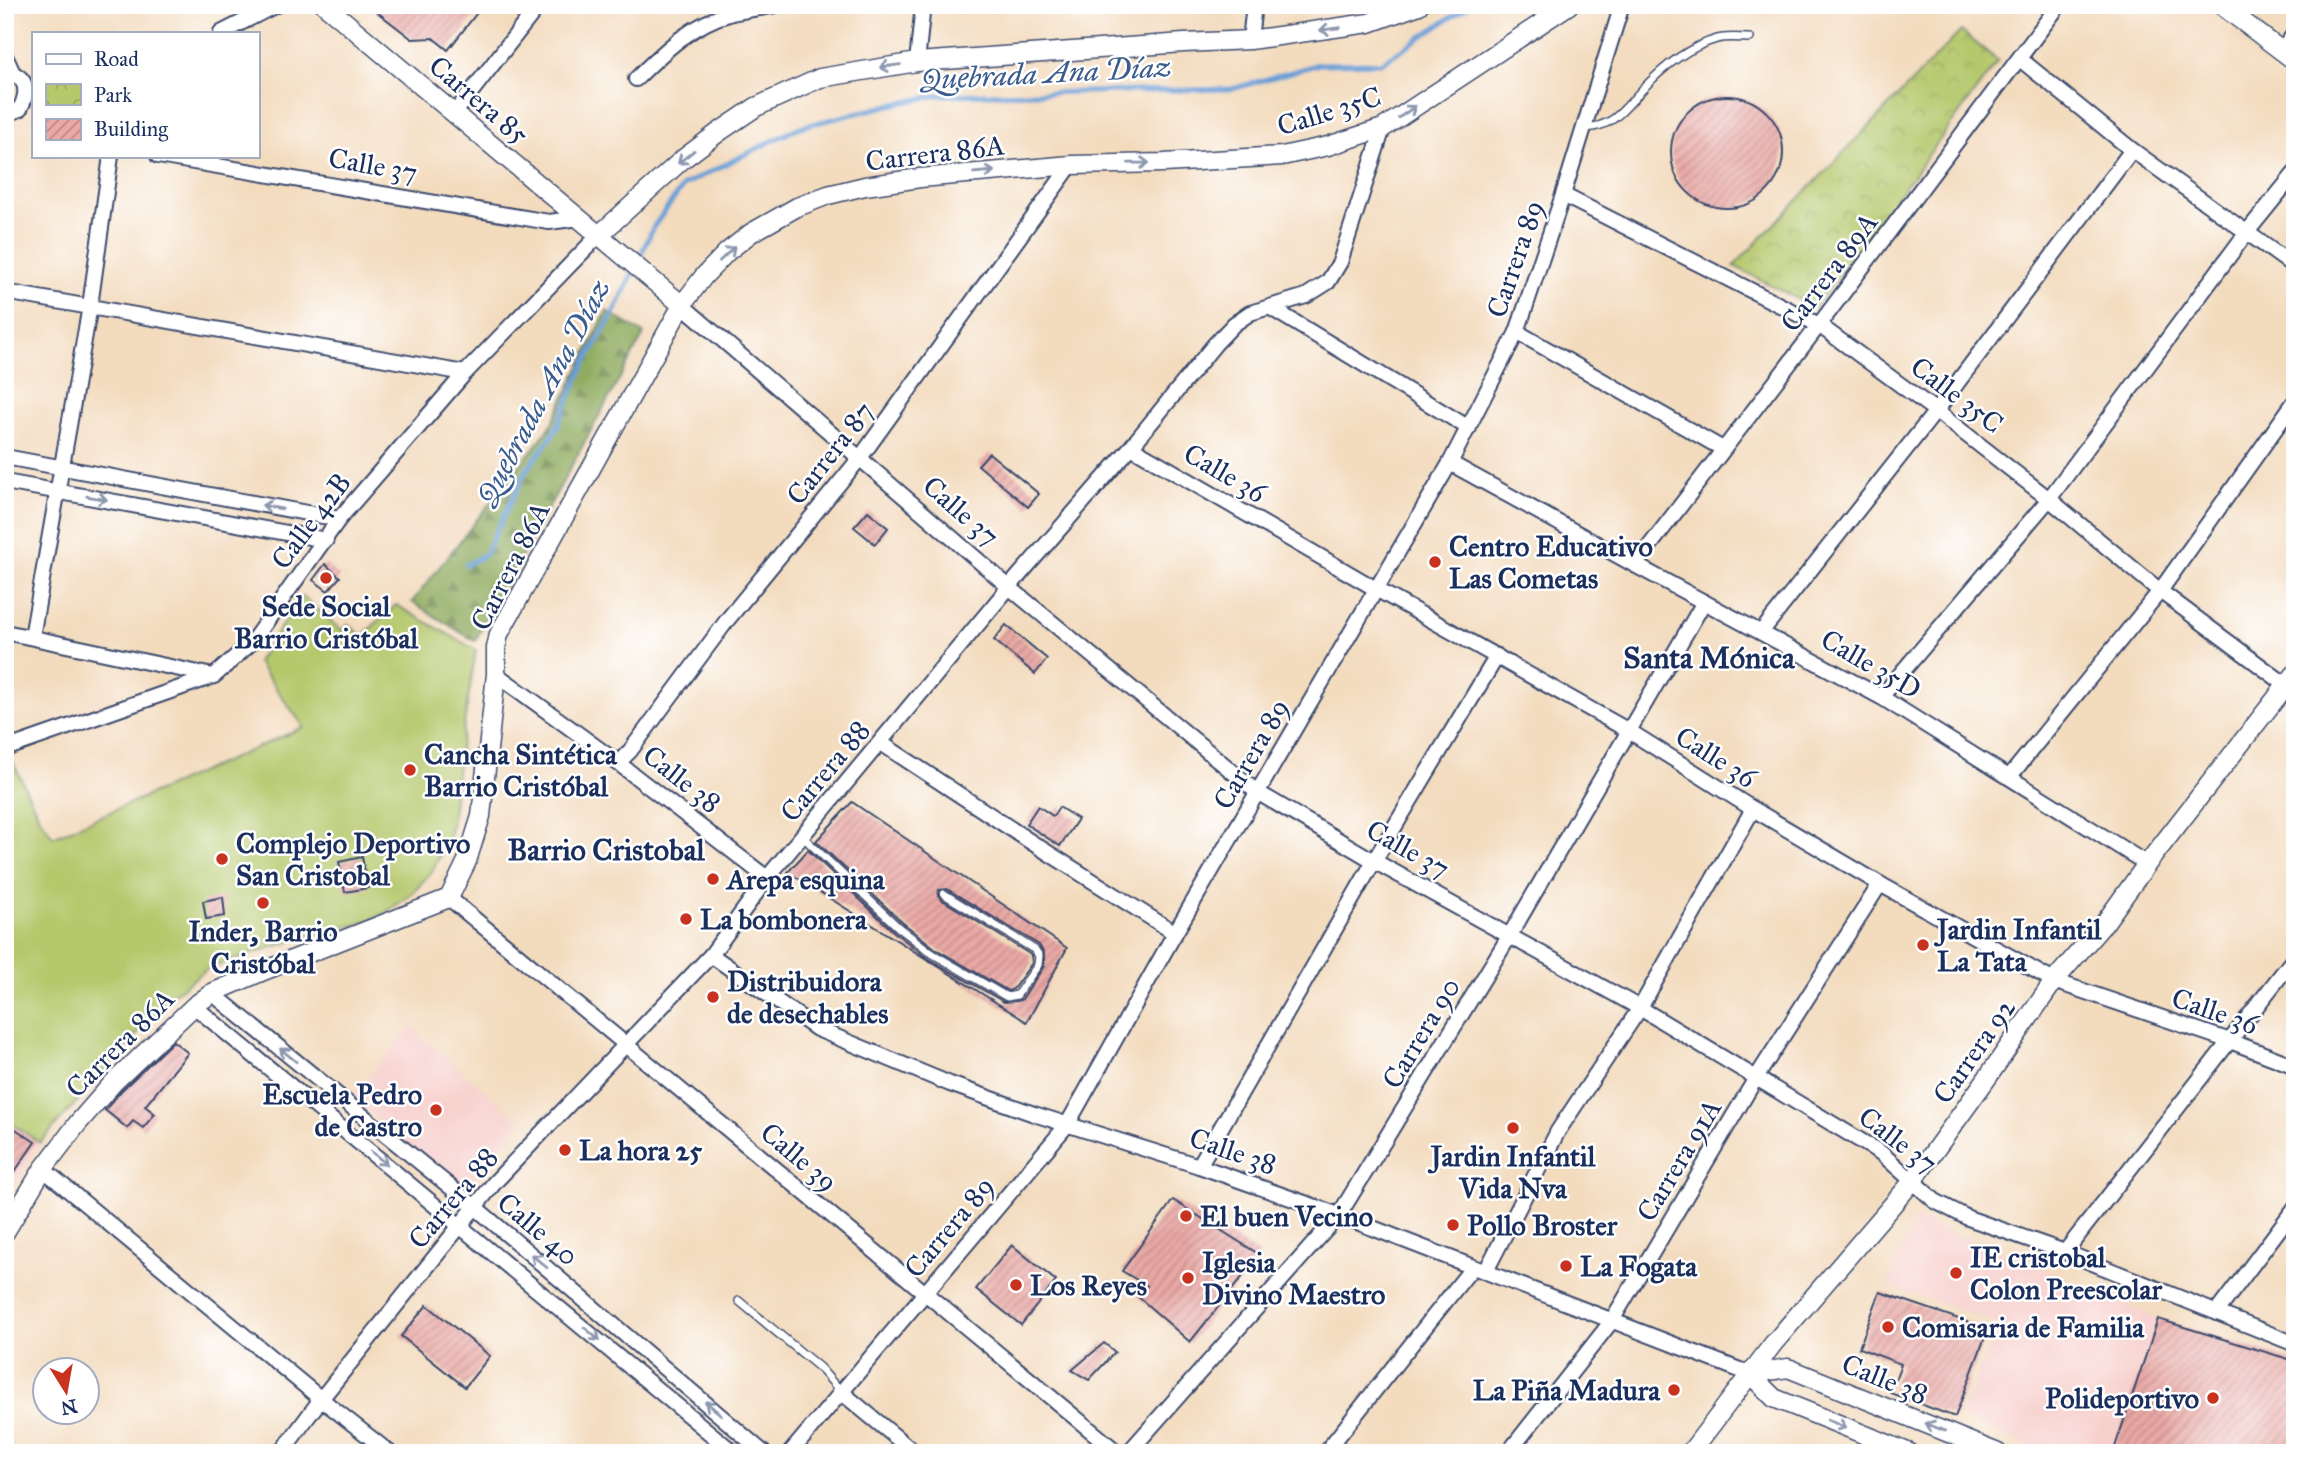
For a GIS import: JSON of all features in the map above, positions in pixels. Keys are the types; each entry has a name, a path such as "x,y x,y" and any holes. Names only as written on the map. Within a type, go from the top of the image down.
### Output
{"street":[{"path":"223,32 276,5"},
{"name":"Carrera 85","path":"325,5 606,241"},
{"path":"454,114 539,5"},
{"path":"636,79 662,53 694,28 730,14 776,5"},
{"path":"916,62 923,5"},
{"path":"1250,40 1254,5"},
{"path":"606,241 683,159 756,107 821,78 916,62 1250,40 1369,23 1419,5"},
{"name":"Calle 35C","path":"1071,165 1282,156 1328,146 1383,128 1569,5"},
{"name":"Carrera 89","path":"790,1453 1067,1125 1175,933 1450,463 1517,332 1622,5"},
{"name":"Carrera 89A","path":"1635,565 1819,326 2059,5"},
{"path":"2221,5 2288,55 2295,33"},
{"path":"5,56 9,73 21,79 30,97 20,109 6,116"},
{"path":"2020,59 2132,150 2295,267"},
{"name":"Carrera 88","path":"281,1453 495,1182 711,955 767,878 1215,344 1234,324 1251,313 1306,296 1328,282 1340,262 1383,128"},
{"path":"1762,631 1936,411 2132,150"},
{"path":"32,637 90,306 111,158"},
{"name":"Calle 37","path":"170,158 549,222 580,218"},
{"name":"Carrera 86A","path":"5,1232 43,1169 78,1123 113,1083 194,1006 212,993 449,898 467,861 481,816 499,634 682,305 727,252 751,233 797,207 828,195 865,186 920,178 1071,165"},
{"name":"Carrera 87","path":"618,763 630,751 728,619 860,458 1071,165"},
{"path":"1881,697 2049,499 2247,232 2295,173"},
{"name":"Calle 35C","path":"1563,195 1819,326 1936,411 2049,499 2160,591 2290,680"},
{"name":"Calle 37","path":"606,241 1009,587 1257,792 1374,861 1640,1008 1881,1153 1935,1201 1968,1218 2065,1252 2295,1344"},
{"name":"Calle 42B","path":"10,744 214,676 252,642 339,519 465,373 606,241"},
{"path":"5,292 465,373"},
{"path":"1271,308 1469,428"},
{"path":"1517,332 1723,449"},
{"path":"2010,776 2160,591 2295,401"},
{"name":"Calle 36","path":"1131,447 1629,731 1880,884 2054,981 2295,1066"},
{"path":"5,457 339,519"},
{"name":"Calle 35D","path":"1450,463 1881,697 2147,864"},
{"path":"5,482 326,540"},
{"name":"Carrera 90","path":"1128,1453 1339,1215 1510,935 1704,602"},
{"path":"5,632 214,676"},
{"path":"1199,1166 1374,861 1497,656"},
{"name":"Calle 38","path":"496,674 618,763 767,878"},
{"name":"Carrera 92","path":"1690,1453 1773,1344 1912,1182 2054,981 2106,921 2290,680"},
{"path":"881,743 1175,933"},
{"path":"1325,1453 1479,1269 1558,1131 1640,1008 1753,809"},
{"name":"Carrera 91A","path":"1508,1453 1611,1322 1756,1078 1880,884"},
{"name":"Calle 39","path":"449,898 1118,1453"},
{"name":"Calle 38","path":"711,955 817,1029 950,1084 1339,1215 1750,1374 1774,1398 1910,1453"},
{"path":"2065,1252 2295,957"},
{"name":"Calle 40","path":"212,993 475,1208 764,1453"},
{"name":"Calle 40","path":"194,1006 734,1453"},
{"path":"43,1169 390,1453"},
{"path":"2216,1313 2295,1208"},
{"name":"Calle 38","path":"1750,1374 1788,1368 1998,1453"},
{"path":"840,1391 915,1453"}],"lane":[{"path":"1584,128 1599,127 1613,121 1642,89 1681,55 1718,38 1750,38"},
{"path":"802,836 898,927 933,954 1007,997 1017,995 1038,965 1039,956 1035,950 944,894"},
{"path":"739,1301 820,1368 840,1391"}],"shaded area":[{"name":"Escuela Pedro de Castro","path":"411,1027 521,1122 460,1192 351,1097"},
{"path":"5,1119 40,1143 5,1200"},
{"path":"1916,1219 2025,1261 2158,1319 2113,1453 2046,1453 1960,1417 1999,1324 1887,1285"}],"green space":[{"path":"1961,31 1998,61 1815,308 1734,266"},
{"path":"607,311 644,334 475,641 412,602 550,427"},
{"name":"Complejo Deportivo San Cristobal","path":"302,596 343,631 348,624 362,636 396,605 476,650 459,754 450,834 433,870 412,894 382,915 359,924 313,934 207,969 172,995 40,1143 5,1119 5,758 10,756 39,817 53,837 304,727 257,662"}],"building":[{"path":"368,5 483,5 448,50 433,38 412,39"},
{"path":"1727,96 1748,100 1766,113 1779,131 1783,152 1779,173 1766,191 1748,204 1727,208 1706,204 1688,191 1675,173 1671,152 1675,131 1688,113 1706,100"},
{"path":"989,453 1039,494 1028,507 978,465"},
{"path":"868,511 888,528 875,544 854,527"},
{"name":"Sede Social Barrio Cristóbal","path":"325,564 340,577 328,591 313,580"},
{"path":"1006,625 1047,659 1035,674 994,640"},
{"path":"852,802 1067,948 1027,1022 788,872 808,850 894,932 929,959 1004,1002 1022,999 1044,966 1044,953 1039,945 947,889 939,890 941,899 1031,955 1032,963 1013,989 1008,991 936,949 902,922 816,841"},
{"path":"1038,806 1053,816 1059,807 1078,819 1060,846 1026,824"},
{"path":"362,857 368,888 345,892 339,862"},
{"path":"223,897 225,916 206,919 203,901"},
{"path":"173,1041 188,1053 145,1106 155,1114 143,1128 133,1121 127,1128 105,1110"},
{"path":"5,1122 35,1142 5,1186"},
{"name":"Iglesia Divino Maestro","path":"1173,1200 1260,1255 1190,1342 1136,1295 1147,1286 1122,1271"},
{"name":"Los Reyes","path":"1012,1245 1056,1281 1021,1325 976,1289"},
{"path":"1880,1292 1988,1329 1955,1417 1890,1393 1901,1364 1859,1348"},
{"path":"427,1305 490,1356 465,1387 401,1336"},
{"name":"Polideportivo","path":"2158,1319 2295,1361 2295,1453 2113,1453"},
{"path":"1104,1343 1115,1352 1089,1380 1072,1370"}],"waterway":[{"name":"Quebrada Ana Díaz","path":"638,261 654,226 684,185 800,127 939,95 1232,89 1319,64 1381,63 1470,5"},
{"name":"Quebrada Ana Díaz","path":"466,565 485,554 526,471 554,433 584,365 618,305 634,270"}],"place":[{"name":"Centro Educativo Las Cometas","path":"1435,562"},
{"name":"Sede Social Barrio Cristóbal","path":"326,578"},
{"name":"Cancha Sintética Barrio Cristóbal","path":"410,770"},
{"name":"Complejo Deportivo San Cristobal","path":"222,859"},
{"name":"Arepa esquina","path":"713,879"},
{"name":"Inder, Barrio Cristóbal","path":"263,903"},
{"name":"La bombonera","path":"686,919"},
{"name":"Jardin Infantil La Tata","path":"1923,945"},
{"name":"Distribuidora de desechables","path":"713,997"},
{"name":"Escuela Pedro de Castro","path":"436,1110"},
{"name":"Jardin Infantil Vida Nva","path":"1513,1128"},
{"name":"La hora 25","path":"565,1150"},
{"name":"El buen Vecino","path":"1186,1216"},
{"name":"Pollo Broster","path":"1453,1225"},
{"name":"La Fogata","path":"1566,1266"},
{"name":"IE cristobal Colon Preescolar","path":"1956,1273"},
{"name":"Iglesia Divino Maestro","path":"1188,1278"},
{"name":"Los Reyes","path":"1016,1285"},
{"name":"Comisaria de Familia","path":"1888,1327"},
{"name":"La Piña Madura","path":"1674,1390"},
{"name":"Polideportivo","path":"2213,1398"}],"district":[{"name":"Santa Mónica","path":"1709,658"},
{"name":"Barrio Cristobal","path":"606,850"}]}
